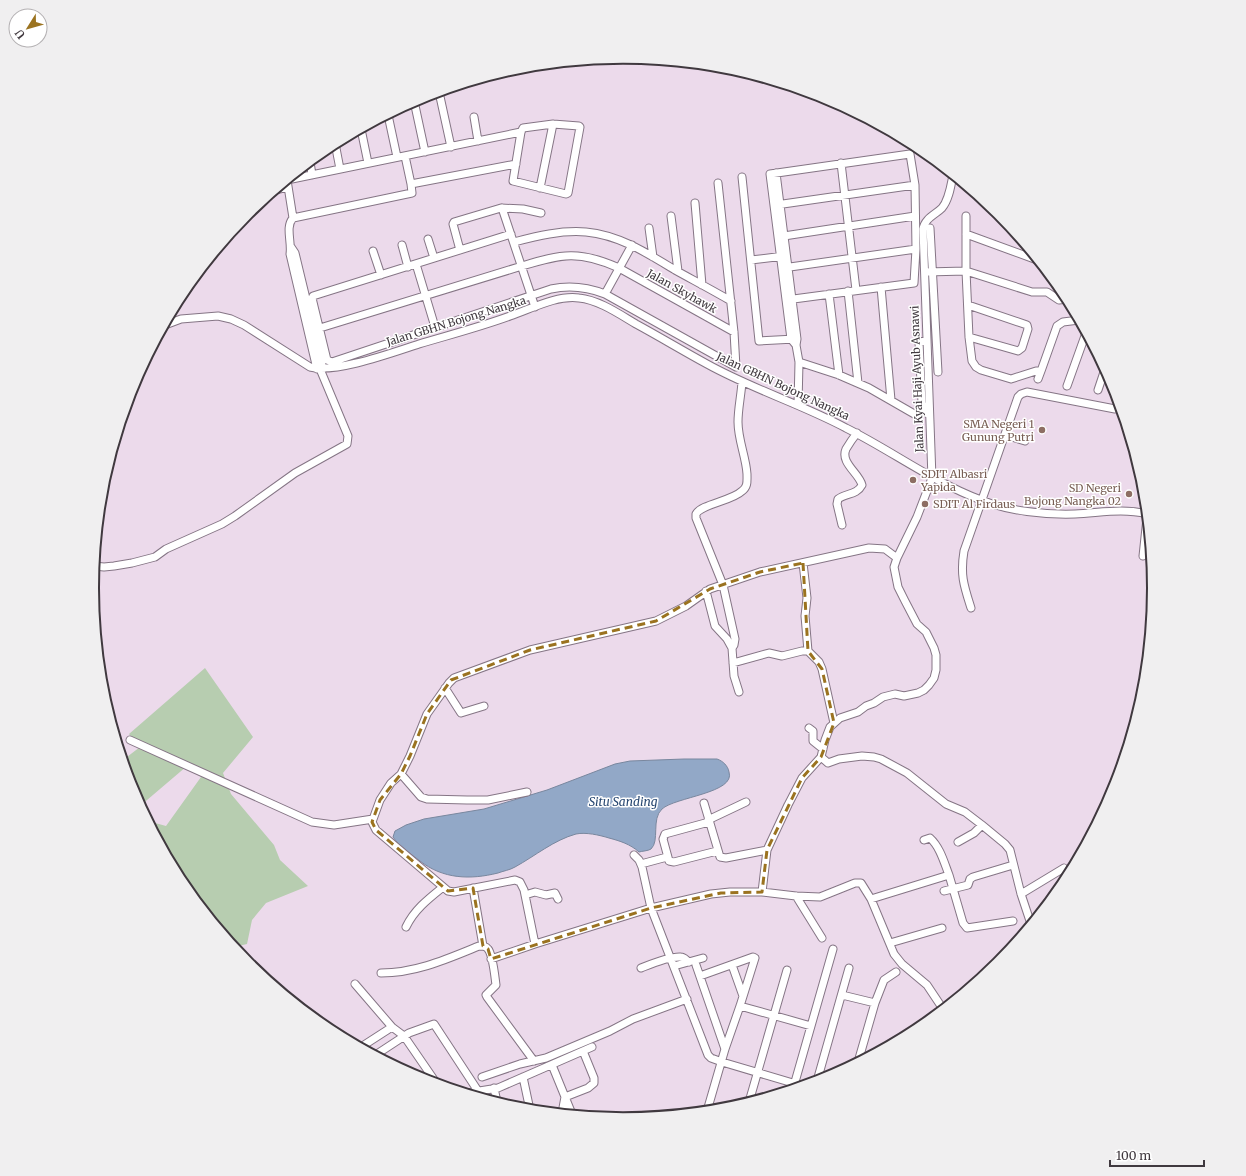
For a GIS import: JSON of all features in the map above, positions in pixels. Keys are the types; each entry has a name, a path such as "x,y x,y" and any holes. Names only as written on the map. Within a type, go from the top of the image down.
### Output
{"street":[{"path":"440,97 451,147"},
{"path":"415,107 424,152"},
{"path":"474,117 478,141"},
{"path":"293,218 412,193 411,184 389,119"},
{"path":"540,188 553,124"},
{"path":"553,124 580,127 568,192 566,194 514,182 520,132 524,127 553,124"},
{"path":"293,181 312,175 520,132"},
{"path":"362,134 368,163"},
{"path":"336,149 340,169"},
{"path":"789,299 914,283 916,249 915,185 909,154 776,173 777,204 789,299 799,362 798,406"},
{"path":"411,184 516,164"},
{"path":"841,164 856,290"},
{"path":"311,167 312,175"},
{"path":"742,177 759,341 795,341"},
{"name":"Jalan Kyai Haji Ayub Asnawi","path":"834,723 840,718 858,712 883,697 895,694 904,696 918,693 930,685 934,678 937,662 936,655 926,632 917,624 898,587 894,567 917,517 932,478 926,341 929,272 923,229 924,224 943,205 952,180"},
{"path":"718,183 731,301 736,367 739,381 738,423 741,446 747,472 747,485 741,493 730,499 701,509 696,514 696,518 723,585 735,639 732,648"},
{"path":"777,204 915,185"},
{"path":"100,567 132,564 155,557 166,549 222,524 295,474 347,444 348,436 320,369 290,254 291,242 289,225 293,218 288,186"},
{"path":"695,203 702,285"},
{"path":"777,204 784,236 784,256"},
{"path":"460,250 453,224 454,222 502,208 523,209 541,213"},
{"path":"502,208 535,307"},
{"path":"671,216 678,271"},
{"path":"784,236 915,216"},
{"path":"966,216 966,271 969,337 972,361 976,367 981,370 1011,380 1036,371 1041,371"},
{"path":"649,228 653,257"},
{"path":"927,367 938,369 929,272 930,228"},
{"path":"514,242 551,233 585,232 606,236 632,245 731,301"},
{"path":"511,234 313,296 312,298 327,360 332,362 551,289 566,286 588,288 605,294 736,367"},
{"path":"966,234 1029,257"},
{"path":"428,239 434,258"},
{"path":"402,245 408,266"},
{"path":"605,294 632,245"},
{"path":"785,268 916,249"},
{"path":"373,251 381,275"},
{"name":"Jalan Skyhawk","path":"320,328 553,257 572,255 600,260 619,268 734,332"},
{"path":"751,260 784,256"},
{"path":"416,264 435,327"},
{"path":"929,272 966,271 1018,289 1032,292 1047,292 1061,300"},
{"path":"881,287 891,400"},
{"path":"848,291 858,383"},
{"path":"828,294 839,375"},
{"name":"Jalan GBHN Bojong Nangka","path":"320,369 339,367 378,357 495,322 554,301 570,297 585,299 612,310 739,381 857,433 932,478 982,500 1003,507 1068,514 1117,510 1142,513"},
{"path":"968,305 1013,319 1027,325 1028,329 1022,348 1018,351 969,337"},
{"path":"171,322 187,318 218,316 231,319 244,325 296,360 310,367 320,369"},
{"path":"1038,379 1057,326 1063,322 1074,321"},
{"path":"1067,386 1084,339"},
{"path":"926,341 919,342 922,403 929,416"},
{"path":"799,362 858,383 916,415"},
{"path":"1098,390 1102,377"},
{"path":"971,608 963,582 962,566 964,551 1018,397 1024,392 1027,392 1115,409"},
{"path":"842,525 837,504 838,499 845,494 859,490 862,485 846,460 845,454 846,449 857,433"},
{"path":"1005,435 1025,441"},
{"path":"1144,556 1145,543"},
{"path":"535,944 522,884 515,880 454,892 448,891 376,830 373,825 373,819 380,800 391,783 401,774 412,752 427,714 445,688 454,678 530,650 656,621 686,606 706,591 760,572 869,548 885,549 897,558"},
{"path":"762,892 767,850 802,778 821,758 828,732 834,723 822,669 819,662 808,651 805,616 807,598 803,563"},
{"path":"706,591 714,626 727,639 732,648 734,676 739,692"},
{"path":"733,663 769,653 782,656 808,651"},
{"path":"445,688 461,713 484,706"},
{"path":"809,728 813,731 813,741 823,749"},
{"path":"130,740 312,822 334,825 373,819"},
{"path":"821,758 828,763 839,759 862,756 882,759 907,773 946,804 965,812 982,825 1010,850 1021,894 1029,919"},
{"path":"401,774 421,797 427,799 483,800 501,798 527,792"},
{"path":"717,851 674,862 669,861 663,839 665,834 709,821 746,802"},
{"path":"704,803 720,857 722,858 767,850"},
{"path":"958,842 969,836 982,825"},
{"path":"924,840 930,838 938,849 949,875 963,923 967,928 1013,921"},
{"path":"634,855 641,864 651,908 708,1055 711,1058 789,1085"},
{"path":"641,864 667,857"},
{"path":"944,891 968,885 970,879 973,877 1014,865"},
{"path":"1021,894 1064,868"},
{"path":"871,899 949,875"},
{"path":"491,960 535,944 651,908 721,893 762,892 820,897 858,883 862,885 871,899 897,958 927,985 940,1005"},
{"path":"406,927 409,920 417,910 443,887"},
{"path":"473,888 483,946 488,949 496,985 486,995 486,997 534,1061"},
{"path":"525,895 535,892 546,895 555,893 558,899"},
{"path":"796,896 822,938"},
{"path":"890,944 942,928"},
{"path":"381,973 408,971 429,966 483,946"},
{"path":"794,1083 833,950"},
{"path":"641,968 670,958 681,957 689,962"},
{"path":"700,976 752,957 755,958 744,996 725,1049 709,1105"},
{"path":"674,966 703,958"},
{"path":"732,965 744,996"},
{"path":"696,966 725,1049"},
{"path":"819,1074 850,968"},
{"path":"751,1096 787,970"},
{"path":"860,1055 875,1003 884,980 896,972"},
{"path":"355,984 392,1027 404,1036 431,1075"},
{"path":"842,995 875,1003"},
{"path":"482,1077 562,1052 633,1019 687,999"},
{"path":"935,1004 937,1007"},
{"path":"740,1006 811,1026"},
{"path":"382,1053 409,1032 434,1024 478,1091 494,1088 523,1077 592,1047"},
{"path":"365,1044 392,1027"},
{"path":"369,1042 373,1048"},
{"path":"565,1097 588,1088 594,1083 594,1078 583,1051"},
{"path":"552,1064 570,1109"},
{"path":"523,1077 529,1103"},
{"path":"494,1088 496,1096"},
{"path":"563,1109 565,1097"}],"highlighted area":[{"path":"803,563 808,651 822,669 834,723 821,757 802,778 767,850 762,892 721,893 651,908 491,959 488,949 483,946 473,888 448,891 376,830 372,822 380,800 401,774 427,714 451,680 530,650 656,621 710,589 760,572"}],"green space":[{"path":"205,668 253,737 223,773 231,794 274,845 280,860 308,886 266,903 252,920 247,944 240,946 207,907 187,879 154,823 166,826 201,777 187,766 145,802 127,757 140,747 129,734"}],"water":[{"name":"Situ Sanding","path":"717,759 728,768 729,779 723,785 714,790 679,801 662,809 657,818 654,845 648,850 639,852 628,845 613,839 592,834 576,834 552,844 511,869 477,877 467,877 447,875 429,867 405,850 393,837 395,831 406,825 424,819 484,809 547,790 615,764 630,761"}],"place":[{"name":"SMA Negeri 1 Gunung Putri","path":"1042,430"},
{"name":"SDIT Albasri Yapida","path":"913,480"},
{"name":"SD Negeri Bojong Nangka 02","path":"1129,494"},
{"name":"SDIT Al Firdaus","path":"925,504"}]}
